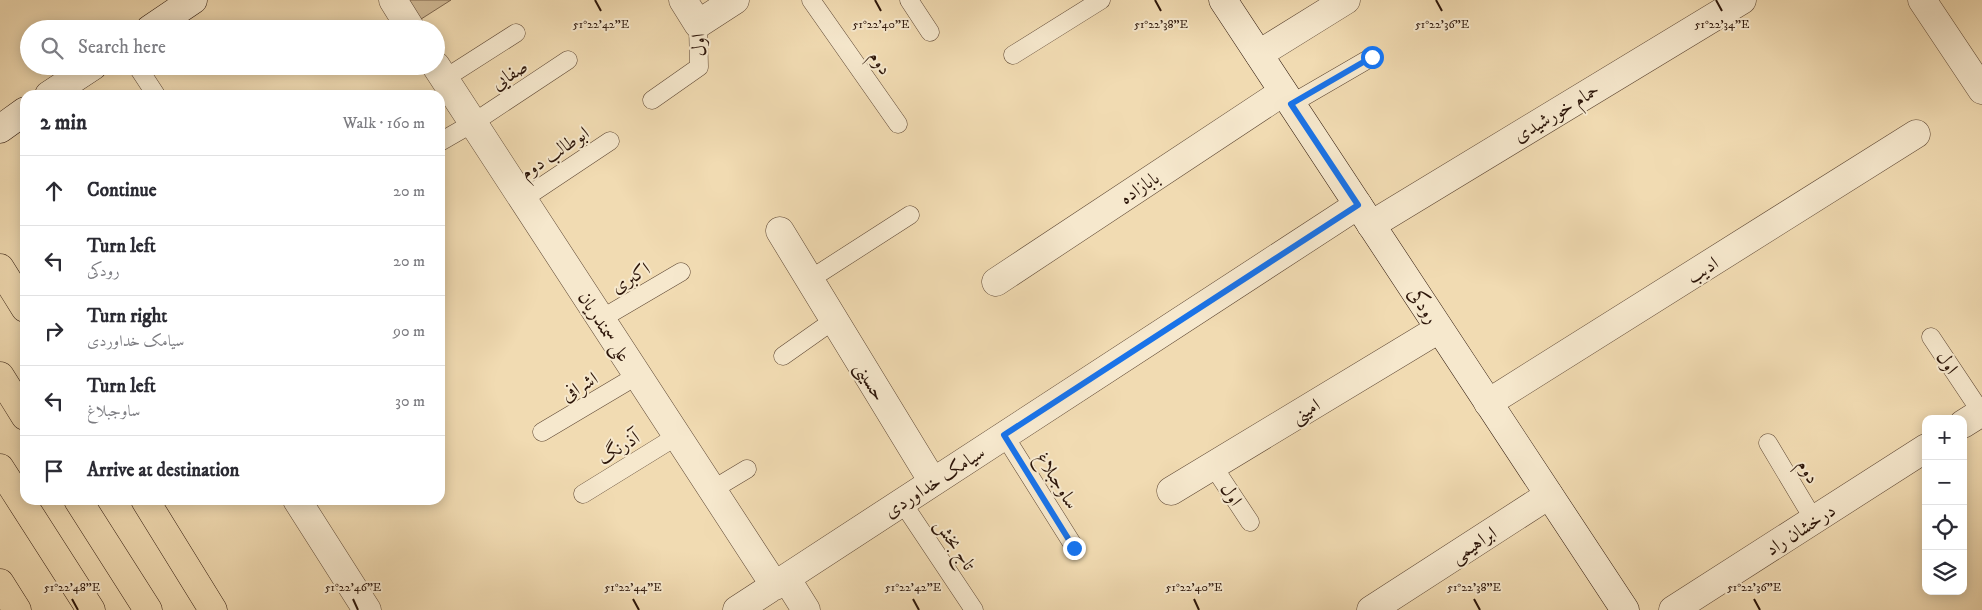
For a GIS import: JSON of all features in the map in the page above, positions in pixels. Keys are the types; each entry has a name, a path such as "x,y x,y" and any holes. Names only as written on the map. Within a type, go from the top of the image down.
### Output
{"main road":[{"path":"0,268 20,300"},
{"path":"0,376 20,408"},
{"path":"0,468 20,499"},
{"path":"24,505 92,610"},
{"path":"81,505 148,610"},
{"path":"148,505 213,610"},
{"path":"0,583 17,610"}],"street":[{"path":"163,20 193,0"},
{"path":"393,0 405,20"},
{"name":"اول","path":"683,0 698,24"},
{"path":"698,24 735,0"},
{"name":"رودکی","path":"1223,0 1625,610"},
{"path":"1259,54 1346,0"},
{"name":"حمام خورشیدی","path":"1364,215 1742,0"},
{"path":"1922,0 1982,90"},
{"path":"57,90 79,75"},
{"name":"علی سمندریان","path":"441,75 712,490 780,582 806,610"},
{"name":"بابازاده","path":"996,282 1287,98"},
{"path":"0,128 20,115"},
{"name":"ادیب","path":"1488,403 1916,134"},
{"name":"سیامک خداوردی","path":"737,610 1004,435 1364,215"},
{"name":"حسینی","path":"780,231 933,482"},
{"name":"امینی","path":"1171,491 1439,329"},
{"name":"درخشان راد","path":"1673,610 1922,451"},
{"name":"ابراهیمی","path":"1371,610 1549,494"},
{"path":"300,505 368,610"}],"lane":[{"name":"دوم","path":"811,0 898,124"},
{"path":"909,0 930,32"},
{"path":"1013,55 1101,0"},
{"name":"اول","path":"652,100 699,66 698,24"},
{"path":"445,70 516,33"},
{"path":"1287,98 1372,57"},
{"name":"صفایی","path":"445,139 473,123 568,60"},
{"path":"143,75 153,90"},
{"name":"ابوطالب دوم","path":"523,199 610,141"},
{"path":"809,280 910,215"},
{"name":"اکبری","path":"601,319 681,272"},
{"path":"782,356 834,320"},
{"name":"اول","path":"1931,337 1975,416"},
{"name":"اشرافی","path":"542,432 638,375"},
{"name":"ساوجبلاغ","path":"1004,435 1074,548"},
{"name":"آذرنگ","path":"583,494 677,436"},
{"name":"دوم","path":"1768,443 1814,520"},
{"name":"اول","path":"1213,466 1250,522"},
{"path":"712,490 747,468"},
{"name":"تاج بخش","path":"902,502 974,610"}],"shaded area":[{"path":"404,0 451,0 420,20 417,20"}],"route":[{"path":"1074,548 1004,435 1358,205 1291,104 1372,57"}]}
